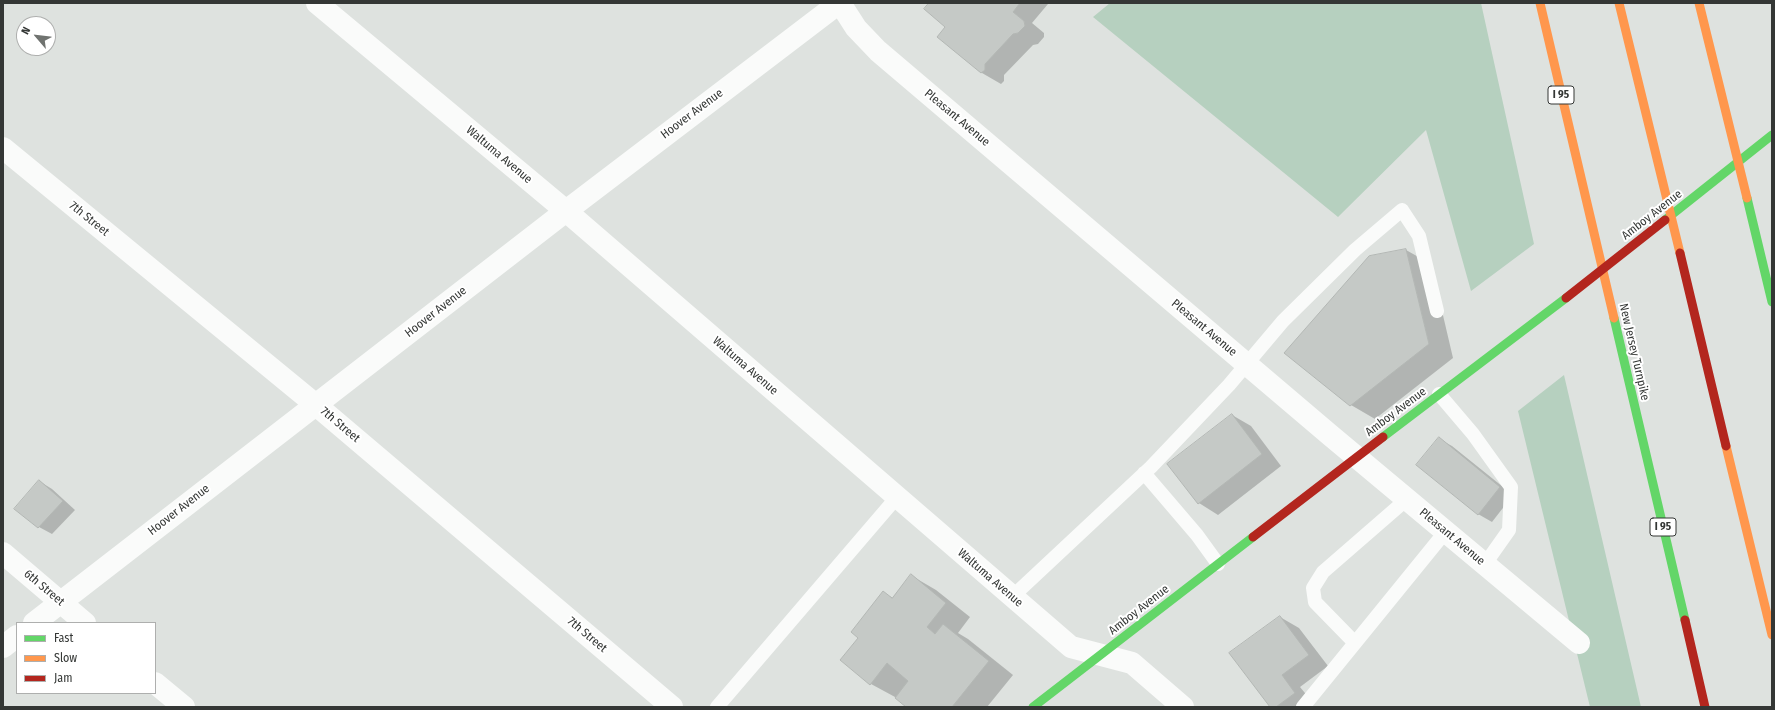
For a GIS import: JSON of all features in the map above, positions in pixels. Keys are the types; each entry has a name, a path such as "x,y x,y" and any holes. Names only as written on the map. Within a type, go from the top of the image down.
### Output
{"main road":[{"name":"New Jersey Turnpike","path":"1540,3 1705,707"},
{"path":"1620,3 1772,635"},
{"path":"1699,3 1772,302"},
{"name":"Amboy Avenue","path":"1033,707 1356,457 1563,301 1772,135"}],"street":[{"name":"Waltuma Avenue","path":"317,3 566,211 1071,647 1132,663 1183,707"},
{"name":"Hoover Avenue","path":"35,622 566,211 839,3"},
{"name":"Pleasant Avenue","path":"839,3 856,28 878,51 1356,457 1579,643"},
{"name":"7th Street","path":"3,148 316,405 672,707"},
{"name":"6th Street","path":"3,554 84,622"},
{"path":"3,647 16,637"},
{"path":"156,684 184,707"}],"lane":[{"path":"1012,597 1144,473 1229,385 1283,321 1344,260 1402,210 1419,236 1436,311"},
{"path":"1439,394 1473,434 1511,487 1510,530 1485,564"},
{"path":"1144,473 1197,535 1218,564"},
{"path":"717,707 897,497"},
{"path":"1355,643 1315,602 1313,588 1323,572 1407,499"},
{"path":"1303,707 1446,531"}],"green space":[{"path":"1110,3 1481,3 1534,244 1471,291 1426,130 1338,217 1093,17"},
{"path":"1564,375 1641,707 1590,707 1518,411"}],"building":[{"path":"929,3 1020,3 1013,12 1024,21 1025,26 1018,33 1013,34 985,64 985,70 981,73 937,37 945,27 924,9"},
{"path":"1406,249 1429,344 1350,406 1284,353 1369,256"},
{"path":"1232,414 1262,454 1198,504 1167,464"},
{"path":"1439,437 1500,487 1478,515 1416,465"},
{"path":"39,480 63,501 38,528 14,509"},
{"path":"911,574 946,603 927,627 935,634 943,624 989,661 952,707 906,707 895,698 908,681 887,663 870,685 840,660 858,638 851,632 883,591 892,598"},
{"path":"1280,616 1309,655 1282,675 1295,693 1276,707 1270,707 1229,653"}],"traffic: fast":[{"path":"1665,220 1772,135"},
{"path":"1747,198 1772,302"},
{"path":"1383,437 1566,298"},
{"path":"1614,318 1685,620"},
{"path":"1033,707 1253,537"}],"traffic: slow":[{"path":"1540,3 1614,318"},
{"path":"1619,3 1680,253"},
{"path":"1699,3 1747,198"},
{"path":"1726,446 1772,635"}],"traffic: jam":[{"path":"1566,298 1665,220"},
{"path":"1680,253 1726,446"},
{"path":"1253,537 1383,437"},
{"path":"1685,620 1705,707"}]}
